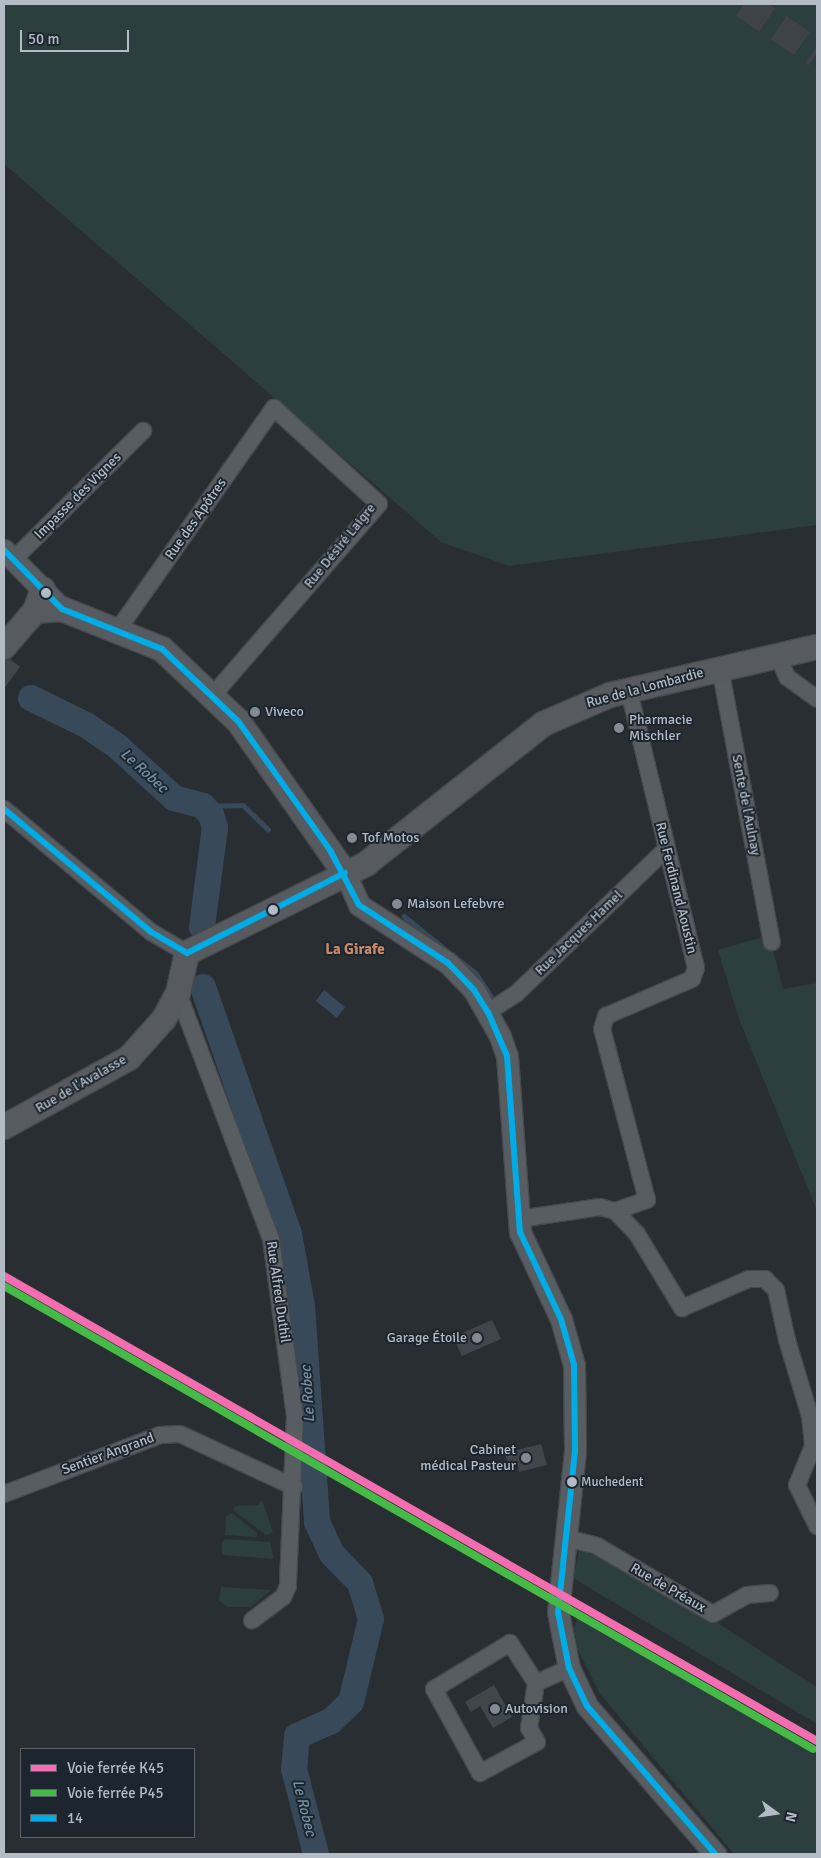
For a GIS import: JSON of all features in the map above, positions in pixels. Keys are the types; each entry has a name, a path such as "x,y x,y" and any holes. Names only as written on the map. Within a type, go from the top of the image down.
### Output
{"main road":[{"path":"4,647 39,600 162,649 238,720 344,873"},
{"name":"Rue de la Lombardie","path":"187,953 384,851 543,724 574,708 629,691 720,668 817,647"},
{"name":"Rue de l'Avalasse","path":"4,1126 129,1058 164,1020 178,993 187,953"}],"street":[{"name":"Rue des Apôtres","path":"117,631 274,408"},
{"name":"Rue Désiré Laigre","path":"212,696 379,504 274,408"},
{"name":"Impasse des Vignes","path":"8,556 143,431"},
{"path":"8,556 39,600"},
{"path":"778,655 787,677 817,699"},
{"name":"Sente de l'Aulnay","path":"720,668 772,942"},
{"name":"Rue Ferdinand Aoustin","path":"615,1211 646,1200 602,1029 606,1016 692,980 696,968 629,691"},
{"path":"4,809 151,932 187,953"},
{"name":"Rue Jacques Hamel","path":"488,1012 516,994 666,849"},
{"path":"344,873 359,905 448,963 474,990 488,1012 507,1056 520,1232 561,1319 574,1365 577,1411 558,1612 569,1668 587,1706 715,1854"},
{"name":"Rue Alfred Duthil","path":"178,993 271,1239 295,1416 294,1486 288,1586 283,1597 252,1620"},
{"path":"519,1220 600,1207 615,1211 636,1234 682,1308 749,1279 765,1279 776,1290 786,1340 810,1416 813,1446 796,1485 805,1510 817,1526"},
{"name":"Sentier Angrand","path":"4,1494 160,1436 180,1434 294,1486"},
{"name":"Rue de Préaux","path":"566,1538 597,1546 713,1614 746,1595 770,1593"},
{"path":"510,1643 536,1683 529,1728 537,1742 480,1773 434,1689 510,1643"},
{"path":"536,1683 569,1668"}],"shaded area":[{"path":"4,4 817,4 817,525 509,566 441,542 4,164"},
{"path":"769,935 783,989 817,983 817,1211 739,1019 718,950"},
{"path":"262,1499 273,1532 266,1535 233,1510 235,1506 258,1505"},
{"path":"232,1513 257,1533 257,1537 225,1535 226,1516"},
{"path":"225,1539 270,1542 274,1559 222,1555 222,1542"},
{"path":"579,1550 607,1560 719,1624 817,1687 817,1724 573,1578"},
{"path":"221,1587 271,1590 251,1607 228,1607 219,1601"},
{"path":"580,1613 817,1751 817,1854 734,1854 600,1694 578,1650 574,1628"}],"water":[{"path":"324,990 345,1007 337,1018 316,1001"}],"building":[{"path":"10,659 20,667 4,689 4,660"},
{"name":"Garage Étoile","path":"492,1320 501,1339 462,1356 453,1337"},
{"name":"Cabinet médical Pasteur","path":"541,1444 547,1465 519,1472 518,1465 508,1466 505,1453"},
{"name":"Autovision","path":"494,1685 512,1717 493,1728 480,1706 471,1712 465,1702"}],"waterway":[{"name":"Le Robec","path":"31,698 86,725 117,746 174,798 203,806 211,815 215,827 202,927"},
{"path":"203,806 243,805 268,829"},
{"path":"404,916 450,953"},
{"path":"458,959 476,973 493,999"},
{"name":"Le Robec","path":"203,987 289,1234 302,1306 317,1522 332,1554 360,1583 371,1619 351,1702 331,1721 297,1736 294,1769 316,1854"}],"tunnel":[{"path":"744,4 817,54"}],"rail line":[{"name":"K45","path":"4,1276 817,1741"},
{"name":"P45","path":"4,1286 813,1749"}],"transit line":[{"name":"14","path":"4,550 62,609 162,649 238,721 330,850 359,905 448,963 474,990 488,1012 507,1056 520,1232 561,1319 574,1365 575,1451 558,1612 569,1668 587,1706 715,1854"},
{"name":"14","path":"4,809 151,932 187,953 345,873"}],"place":[{"name":"Viveco","path":"255,712"},
{"name":"Pharmacie Mischler","path":"619,728"},
{"name":"Tof Motos","path":"352,838"},
{"name":"Maison Lefebvre","path":"397,904"},
{"name":"Garage Étoile","path":"477,1338"},
{"name":"Cabinet médical Pasteur","path":"526,1458"},
{"name":"Muchedent","path":"572,1482"},
{"name":"Autovision","path":"495,1709"}],"district":[{"name":"La Girafe","path":"355,950"}]}
